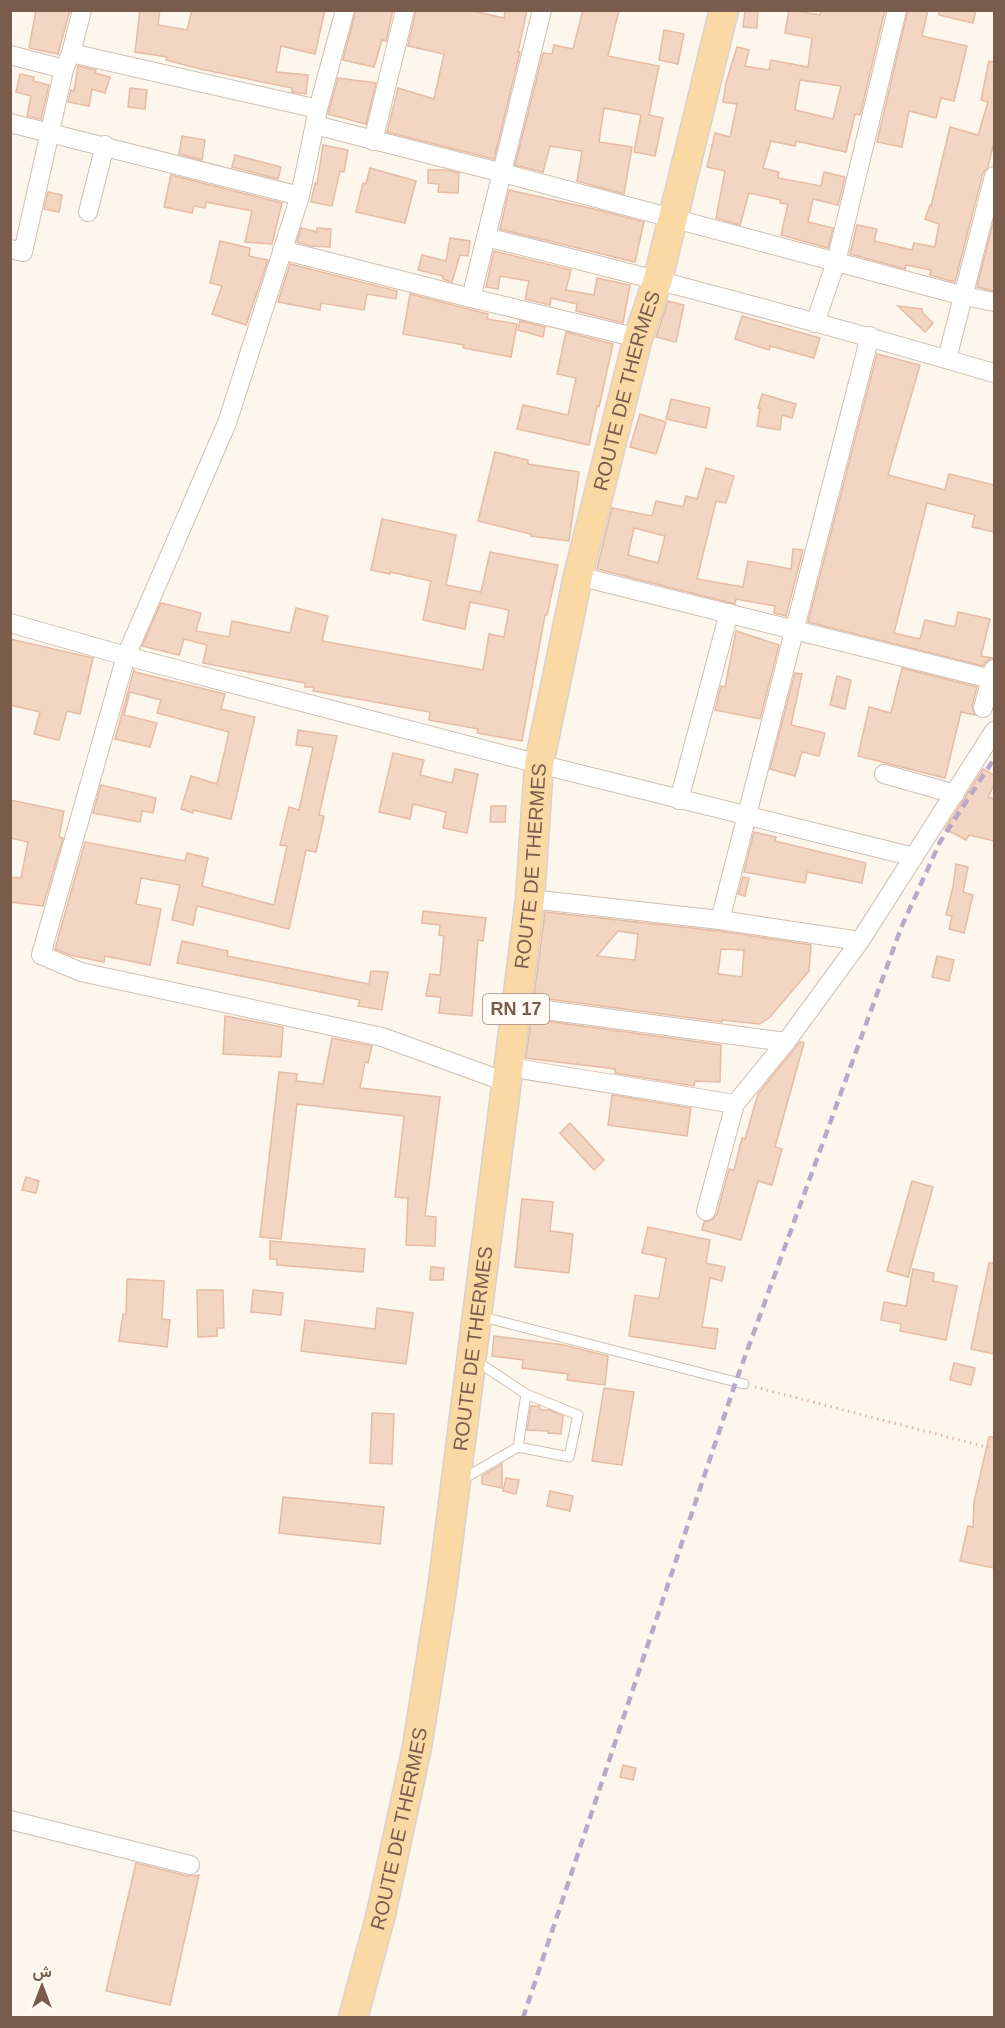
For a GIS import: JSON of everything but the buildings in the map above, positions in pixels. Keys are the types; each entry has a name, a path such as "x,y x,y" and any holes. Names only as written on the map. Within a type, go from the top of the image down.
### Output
{"main road":[{"name":"ROUTE DE THERMES","path":"353,2018 381,1914 417,1747 442,1590 530,899 539,764 578,576 638,338 658,279 724,10"}],"street":[{"path":"10,249 23,252 50,132 82,10"},
{"path":"345,10 316,117 300,196 227,423 126,656 41,955 81,972 382,1037 507,1075 735,1104"},
{"path":"373,141 405,10"},
{"path":"471,298 542,10"},
{"path":"815,323 836,262 897,10"},
{"path":"10,55 68,61 316,117 373,141 994,302"},
{"path":"10,123 105,145 300,196"},
{"path":"88,212 105,145"},
{"path":"947,359 994,176"},
{"path":"486,237 658,279 870,336 994,373"},
{"path":"282,250 638,338"},
{"path":"720,920 870,336"},
{"path":"578,576 795,630 993,674 983,708"},
{"path":"679,800 729,613"},
{"path":"10,623 126,656 539,764 914,857"},
{"path":"706,1211 735,1104 786,1042 860,941 994,731"},
{"path":"884,774 955,794"},
{"path":"530,899 720,920 860,941"},
{"path":"516,1006 786,1042"},
{"path":"10,1820 190,1865"}],"lane":[{"path":"477,1315 744,1384"},
{"path":"455,1483 518,1448 569,1457 578,1415 526,1394 471,1358"},
{"path":"518,1448 526,1394"}],"path":[{"path":"744,1384 994,1449"}],"railway":[{"path":"523,2018 735,1384 901,928 940,842 994,759"}]}
